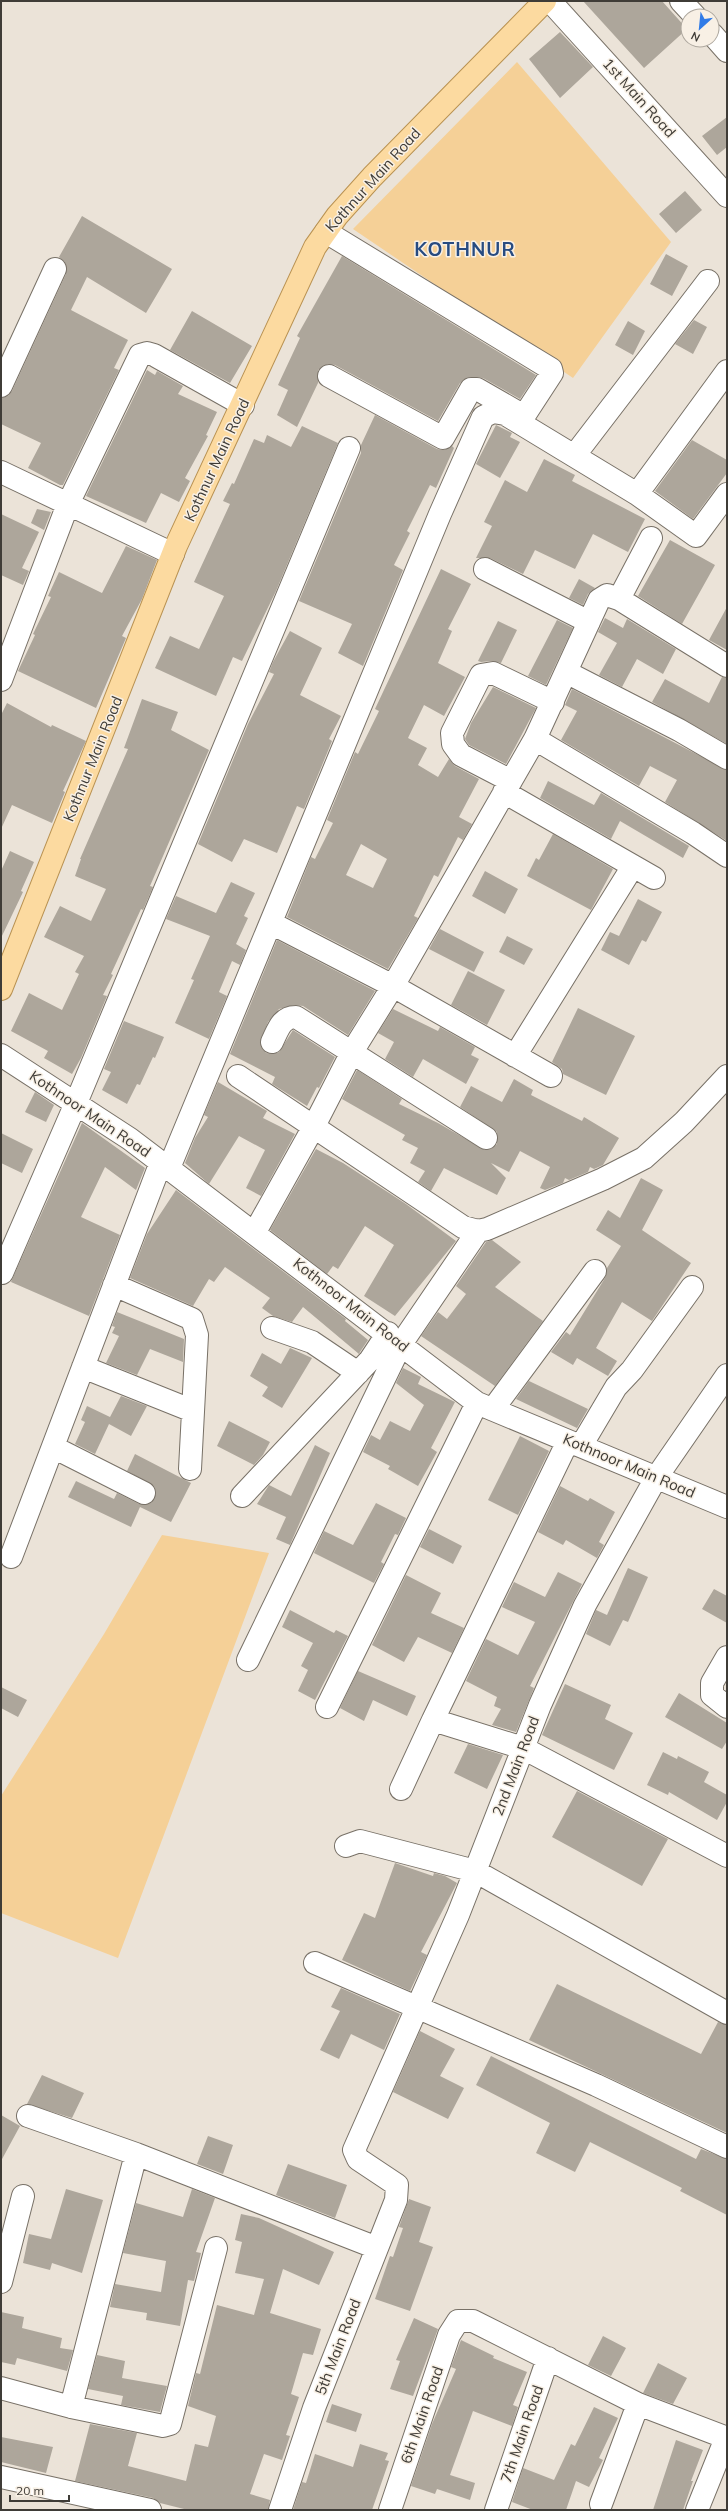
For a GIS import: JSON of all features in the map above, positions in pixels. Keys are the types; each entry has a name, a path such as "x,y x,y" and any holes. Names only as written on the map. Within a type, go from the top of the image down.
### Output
{"main road":[{"name":"Kothnur Main Road","path":"1,989 173,554 243,405 301,272 326,232 372,177 545,1"}],"street":[{"name":"1st Main Road","path":"550,1 727,196"},
{"path":"720,43 727,50"},
{"path":"326,232 551,368 552,373 524,416 478,389 471,390 443,438 329,376"},
{"path":"1,386 55,269"},
{"path":"574,456 708,281"},
{"path":"1,680 68,504 140,355 146,353 154,355 243,405"},
{"path":"637,494 727,371"},
{"path":"11,1557 114,1285 271,923 440,514 484,417 493,412 505,414 637,494 696,536 727,494"},
{"path":"2,1273 76,1103 348,448"},
{"path":"1,472 173,554"},
{"path":"619,598 651,538"},
{"path":"485,570 589,622"},
{"path":"254,1232 313,1128 352,1052 393,986 535,739 599,600 607,596 619,598 727,666"},
{"path":"553,702 493,673 487,672 481,675 470,694 452,733 452,744 461,755 507,787 654,878"},
{"path":"566,672 679,730 727,758"},
{"path":"535,739 693,833 727,856"},
{"path":"515,1056 633,866"},
{"path":"271,923 393,986 551,1076"},
{"path":"272,1042 283,1021 288,1017 296,1016 486,1138"},
{"name":"Kothnoor Main Road","path":"1,1055 76,1103 165,1165 394,1339 485,1406 727,1507"},
{"path":"238,1076 313,1128 463,1227 478,1231 487,1229 603,1179 644,1158 684,1122 727,1076"},
{"path":"242,1496 370,1360 394,1339 478,1231"},
{"path":"326,1707 485,1406 595,1271"},
{"path":"114,1285 192,1319 197,1335 190,1469"},
{"path":"401,1789 433,1720 574,1444 616,1387 632,1370 692,1287"},
{"path":"272,1328 312,1342 358,1373"},
{"path":"248,1660 394,1339"},
{"path":"83,1367 193,1411"},
{"name":"2nd Main Road","path":"397,2185 358,2159 354,2150 458,1915 523,1748 585,1605 656,1478 727,1375"},
{"path":"53,1447 144,1493"},
{"path":"727,1656 712,1683 712,1695 727,1707"},
{"path":"433,1720 523,1748 727,1856"},
{"path":"346,1846 360,1841 475,1871 727,2013"},
{"path":"315,1963 596,2085 727,2147"},
{"path":"28,2116 136,2154 378,2248"},
{"path":"71,2407 136,2154"},
{"name":"5th Main Road","path":"280,2510 314,2408 396,2200 397,2185"},
{"path":"1,2282 23,2196"},
{"path":"1,2388 71,2407 162,2426 170,2424 216,2248"},
{"name":"6th Main Road","path":"390,2510 449,2335 458,2321 473,2321 548,2358"},
{"path":"548,2358 638,2404 727,2438 697,2510"},
{"name":"7th Main Road","path":"496,2510 548,2358"},
{"path":"602,2504 638,2404"},
{"path":"1,2477 150,2510"}],"shaded area":[{"path":"517,62 671,242 573,378 353,229"},
{"path":"162,1535 269,1553 118,1958 1,1913 1,1796 104,1634"}],"building":[{"path":"583,1 662,1 680,21 680,35 644,68"},
{"path":"560,32 593,67 560,98 529,59"},
{"path":"727,117 727,147 717,155 702,136"},
{"path":"685,191 702,210 676,233 659,214"},
{"path":"82,216 172,269 146,313 87,277 71,310 128,340 114,368 119,370 63,485 60,485 28,468 41,443 1,424 1,398 8,396 12,391 66,274 65,262 59,257"},
{"path":"666,254 688,266 672,296 650,284"},
{"path":"342,256 536,375 520,399 483,378 471,377 460,383 438,421 335,365 328,364 318,370 318,383 297,427 277,415 288,390 278,385 300,338 297,336"},
{"path":"192,311 252,346 230,383 170,350"},
{"path":"694,320 707,327 693,354 675,344"},
{"path":"628,321 645,331 633,355 615,345"},
{"path":"147,370 155,375 157,371 183,386 178,394 217,412 206,435 208,436 185,478 190,481 179,502 161,493 146,523 86,496"},
{"path":"375,415 437,449 444,450 452,446 454,448 436,488 430,485 407,531 410,533 394,565 403,570 363,666 338,653 352,624 299,601 361,453 361,445"},
{"path":"496,425 512,433 510,437 520,442 500,478 476,464"},
{"path":"302,426 338,443 276,591 242,661 233,657 216,696 155,668 170,636 199,649 224,596 194,582 230,504 223,501 232,483 234,484 254,439 264,443 267,435 291,447"},
{"path":"692,440 727,460 727,473 693,519 655,491"},
{"path":"544,459 575,475 572,481 645,519 628,552 593,534 575,569 535,550 523,574 490,558 476,558 492,526 484,522 505,480 527,492"},
{"path":"37,509 51,512 44,530 31,523"},
{"path":"1,514 39,532 22,568 29,571 23,585 1,575"},
{"path":"670,540 715,565 682,624 638,596"},
{"path":"126,546 157,560 142,599 122,636 126,638 96,708 18,671 35,635 33,634 51,597 48,596 59,572 102,593"},
{"path":"441,569 471,584 448,629 452,631 438,663 465,677 444,716 424,705 408,738 427,748 418,765 438,777 449,759 455,766 479,779 459,817 472,824 463,840 458,837 438,877 434,875 414,916 418,918 388,969 287,917 311,857 315,859 333,823 327,820 355,752 358,754 379,711 375,709","holes":["361,844 387,859 373,888 346,875"]},
{"path":"579,579 595,588 588,594 583,605 569,598"},
{"path":"727,607 727,650 709,640"},
{"path":"605,618 623,628 627,619 676,649 663,674 637,659 622,687 599,675 617,643 598,632"},
{"path":"557,620 573,628 546,685 528,676"},
{"path":"498,621 517,630 501,663 478,661"},
{"path":"290,631 322,648 300,695 341,716 329,739 332,741 304,809 297,806 277,853 244,839 232,862 198,844 248,724 274,674 269,672 273,662"},
{"path":"722,677 727,678 727,744 652,702 665,679 709,703"},
{"path":"493,687 536,708 506,764 469,745 465,739 471,723"},
{"path":"572,689 727,770 727,841 665,802 677,780 650,766 639,786 561,740 577,711 565,705"},
{"path":"142,699 178,712 171,730 209,750 150,886 153,887 143,910 141,909 111,974 113,975 103,995 107,996 81,1058 72,1074 44,1058 48,1051 11,1031 29,993 62,1010 79,974 75,972 84,956 44,937 60,906 91,921 106,889 75,876 80,859 128,749 124,748"},
{"path":"7,703 51,727 52,725 86,741 63,791 65,792 52,823 12,805 1,829 1,715"},
{"path":"548,781 594,805 601,793 689,846 683,858 620,821 611,839 540,798"},
{"path":"553,834 613,869 591,910 527,876 536,858 539,860"},
{"path":"10,851 34,862 21,891 23,892 1,938 1,871"},
{"path":"485,871 518,889 505,914 472,896"},
{"path":"231,882 255,893 244,916 248,918 236,944 246,950 240,965 232,961 219,992 227,996 209,1039 175,1023 194,980 191,979 210,936 166,919 176,896 216,913"},
{"path":"638,899 662,912 646,942 642,940 629,965 601,950 610,932 619,936"},
{"path":"440,929 484,952 474,972 429,949"},
{"path":"507,936 533,949 524,965 499,952"},
{"path":"277,940 375,991 348,1035 303,1006 295,1005 279,1009 268,1022 260,1043 266,1053 273,1054 279,1052 293,1030 335,1057 319,1088 317,1087 307,1106 272,1084 275,1077 230,1054"},
{"path":"468,971 505,990 487,1025 451,1005"},
{"path":"578,1008 635,1036 606,1095 563,1074 562,1069 552,1062"},
{"path":"393,1009 438,1031 440,1027 475,1047 471,1055 479,1059 466,1084 423,1059 413,1077 385,1059 394,1042 378,1033"},
{"path":"124,1021 164,1037 155,1058 153,1057 140,1085 137,1084 127,1104 102,1090 111,1072 104,1069"},
{"path":"357,1070 402,1099 399,1104 438,1123 485,1150 491,1149 497,1144 497,1132 460,1107 471,1086 502,1102 514,1079 533,1090 531,1095 582,1121 584,1117 619,1138 603,1165 594,1169 590,1167 588,1172 569,1180 565,1178 563,1183 545,1190 540,1188 550,1167 520,1151 509,1172 491,1163 506,1178 497,1195 444,1168 431,1191 418,1182 425,1171 410,1163 418,1148 402,1140 405,1135 342,1099"},
{"path":"218,1082 267,1111 263,1118 295,1134 261,1196 246,1188 265,1150 239,1136 209,1184 185,1163 195,1138 208,1117 204,1115"},
{"path":"35,1092 54,1105 46,1122 25,1112"},
{"path":"82,1123 145,1168 136,1190 105,1167 81,1217 120,1235 89,1316 11,1282"},
{"path":"1,1133 33,1149 22,1173 1,1163"},
{"path":"316,1149 343,1163 406,1204 456,1241 395,1316 364,1296 394,1245 365,1226 338,1269 333,1266 327,1274 270,1230"},
{"path":"641,1178 663,1190 642,1230 691,1263 652,1321 622,1302 596,1348 617,1361 608,1376 577,1358 573,1365 551,1352 566,1332 570,1335 605,1278 607,1268 621,1246 596,1230 608,1210 620,1218"},
{"path":"176,1190 346,1319 345,1321 368,1340 359,1354 303,1307 292,1322 273,1316 262,1308 270,1298 225,1267 214,1282 209,1279 193,1306 130,1278 147,1234"},
{"path":"492,1240 521,1262 495,1287 543,1321 495,1386 421,1336 438,1312 447,1319 466,1294 456,1286 486,1242"},
{"path":"117,1312 184,1339 183,1362 150,1349 137,1375 106,1363 119,1336 112,1333 115,1327 112,1326"},
{"path":"290,1348 312,1358 282,1408 262,1396 268,1387 250,1376 262,1353 281,1364"},
{"path":"403,1368 421,1377 418,1384 455,1402 431,1448 437,1452 418,1486 388,1469 390,1466 363,1452 371,1435 380,1440 390,1421 410,1431 424,1405 396,1383"},
{"path":"529,1381 588,1409 577,1428 516,1399"},
{"path":"121,1396 147,1406 131,1436 109,1424 95,1454 75,1444 85,1422 81,1420 87,1406 110,1417"},
{"path":"229,1421 270,1442 263,1455 254,1465 217,1446"},
{"path":"520,1436 549,1451 518,1515 488,1500"},
{"path":"315,1445 330,1453 290,1545 276,1539 286,1517 257,1504 269,1485 291,1496"},
{"path":"135,1454 191,1483 171,1522 140,1507 131,1527 68,1497 76,1481 114,1499 117,1493 139,1504 151,1503 156,1493 154,1486 127,1471"},
{"path":"560,1486 588,1501 590,1498 615,1512 599,1542 604,1545 597,1558 566,1540 563,1545 538,1532"},
{"path":"376,1503 406,1518 398,1535 395,1534 381,1562 384,1564 374,1583 314,1553 324,1531 353,1545"},
{"path":"429,1529 462,1546 453,1564 420,1547"},
{"path":"628,1568 648,1577 628,1622 623,1620 610,1646 586,1634 596,1610 607,1615"},
{"path":"558,1572 582,1584 530,1686 534,1688 516,1732 492,1725 501,1709 494,1706 497,1697 466,1681 486,1639 518,1655 535,1622 502,1607 514,1582 545,1597"},
{"path":"406,1575 441,1593 431,1613 464,1628 452,1653 418,1637 404,1662 372,1645"},
{"path":"714,1589 727,1596 727,1623 702,1609"},
{"path":"290,1610 334,1633 336,1630 348,1636 315,1700 298,1691 308,1670 301,1666 313,1643 282,1627"},
{"path":"358,1671 416,1696 407,1716 373,1700 364,1721 340,1708"},
{"path":"565,1684 611,1705 605,1719 633,1733 614,1770 542,1735"},
{"path":"1,1687 27,1700 18,1717 1,1708"},
{"path":"679,1693 727,1723 727,1741 722,1749 665,1717"},
{"path":"468,1744 503,1755 487,1789 454,1773"},
{"path":"663,1752 677,1759 678,1756 709,1772 704,1782 727,1795 727,1802 717,1820 669,1792 668,1795 647,1785"},
{"path":"577,1791 668,1839 642,1886 552,1837"},
{"path":"395,1863 433,1876 434,1873 445,1876 457,1883 421,1952 427,1955 410,1991 342,1960 364,1913 375,1918"},
{"path":"557,1984 701,2054 718,2022 727,2025 727,2133 529,2040"},
{"path":"341,1988 400,2014 384,2050 351,2034 339,2059 320,2050 340,2011 331,2007"},
{"path":"420,2031 455,2049 440,2076 464,2088 448,2119 393,2092"},
{"path":"491,2056 696,2159 701,2149 727,2159 727,2215 680,2191 682,2188 590,2142 575,2172 536,2153 550,2123 476,2085"},
{"path":"42,2075 84,2093 72,2118 27,2104"},
{"path":"1,2115 20,2126 1,2161"},
{"path":"208,2136 233,2145 223,2174 197,2164"},
{"path":"288,2164 347,2185 335,2218 276,2195"},
{"path":"66,2189 103,2200 82,2273 52,2263 50,2270 23,2263 29,2234 51,2239"},
{"path":"192,2189 215,2198 196,2252 201,2253 194,2281 188,2280 180,2326 146,2320 147,2313 110,2307 115,2284 161,2292 166,2261 123,2253 136,2203 183,2217"},
{"path":"409,2199 431,2207 419,2242 433,2247 410,2311 375,2299 390,2256 393,2257 403,2228 399,2227"},
{"path":"241,2214 259,2218 334,2252 319,2285 283,2269 270,2313 321,2329 313,2355 303,2353 291,2394 299,2397 286,2435 290,2436 282,2460 264,2454 250,2494 270,2500 268,2510 188,2510 160,2503 153,2498 75,2481 90,2424 137,2433 128,2466 186,2481 195,2444 208,2447 216,2416 188,2406 196,2373 200,2374 217,2305 254,2315 264,2279 235,2273 242,2242 235,2240"},
{"path":"1,2312 24,2317 22,2328 62,2338 60,2348 73,2350 67,2371 17,2358 15,2365 1,2362"},
{"path":"414,2318 438,2329 413,2396 390,2389 400,2361 396,2360"},
{"path":"603,2336 626,2348 611,2376 588,2365"},
{"path":"461,2340 494,2356 493,2358 527,2372 513,2405 518,2407 512,2426 473,2411 450,2475 475,2483 470,2500 437,2489 435,2494 411,2486 432,2424 456,2369 451,2367"},
{"path":"97,2355 125,2361 122,2378 167,2386 160,2412 121,2405 123,2396 88,2389"},
{"path":"658,2363 687,2378 673,2404 643,2393"},
{"path":"332,2404 362,2414 356,2432 326,2422"},
{"path":"594,2407 618,2418 599,2458 603,2460 589,2487 576,2481 566,2510 533,2510 512,2502 523,2468 554,2480 571,2444 575,2446"},
{"path":"1,2437 53,2447 46,2473 1,2462"},
{"path":"676,2440 703,2450 691,2481 693,2481 683,2510 653,2510"},
{"path":"360,2444 388,2453 385,2460 389,2461 372,2510 293,2510 302,2482 306,2483 315,2454 353,2467"}],"district":[{"name":"KOTHNUR","path":"465,249"}]}
